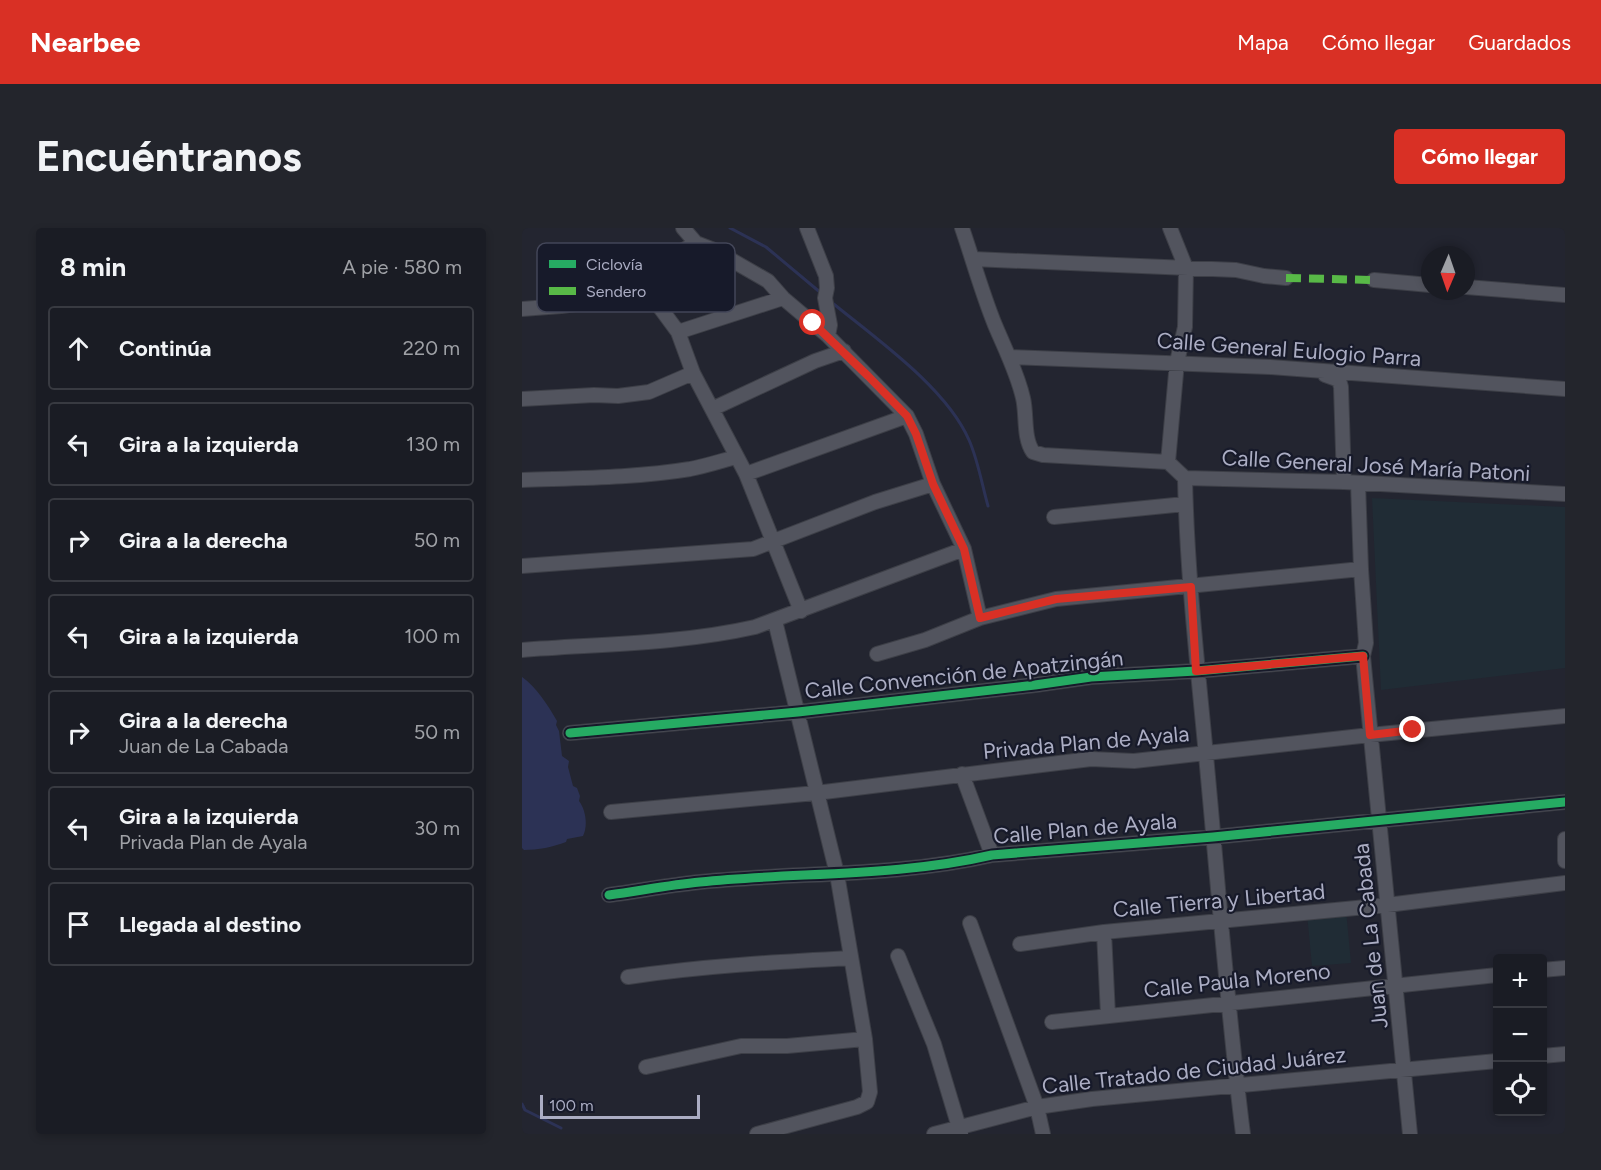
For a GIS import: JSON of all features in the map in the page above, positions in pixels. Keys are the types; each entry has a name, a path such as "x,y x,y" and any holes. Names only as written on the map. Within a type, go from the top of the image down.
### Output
{"street":[{"path":"683,228 696,243"},
{"path":"807,228 826,276 825,298 830,325 828,336"},
{"path":"962,228 1023,398 1028,428 1026,436 1033,452 1043,455 1168,462 1185,478 1196,671 1206,753 1228,1002 1244,1134"},
{"path":"1168,462 1177,362 1185,327 1186,268 1170,228"},
{"path":"973,259 1236,270 1286,278"},
{"path":"735,262 768,281 783,298 844,351 907,416 916,434 933,484 964,549 980,618"},
{"path":"1374,280 1421,284"},
{"path":"1475,288 1565,295"},
{"path":"678,332 783,298"},
{"path":"522,309 537,308"},
{"path":"663,312 678,332 693,373 746,474 801,611"},
{"path":"712,409 815,361 844,351"},
{"name":"Calle General Eulogio Parra","path":"1010,357 1177,362 1565,389"},
{"name":"Juan de La Cabada","path":"1315,370 1339,380 1361,569 1366,643 1363,656 1410,1134"},
{"path":"522,399 618,396 649,392 693,373"},
{"path":"746,474 907,416"},
{"path":"522,480 606,477 674,471 692,469 736,457"},
{"name":"Calle General José María Patoni","path":"1185,478 1351,483 1565,494"},
{"path":"522,566 753,549 866,506 933,484"},
{"path":"1054,517 1185,504"},
{"path":"522,650 730,633 775,621 964,549"},
{"path":"877,654 925,640 980,618 1056,599 1361,569"},
{"path":"757,1134 865,1104 870,1098 865,1039 837,874 775,621"},
{"name":"Calle Convención de Apatzingán","path":"570,733 798,712 1091,677 1196,671 1363,656"},
{"name":"Privada Plan de Ayala","path":"611,812 816,793 1091,759 1134,761 1565,716"},
{"path":"962,774 992,855"},
{"name":"Calle Plan de Ayala","path":"609,895 700,882 837,874 963,862 992,855 1213,837 1565,801"},
{"path":"1565,839 1565,861"},
{"name":"Calle Tierra y Libertad","path":"1020,944 1104,932 1387,905 1565,884"},
{"path":"970,923 1037,1107 1043,1134"},
{"path":"1104,932 1108,1015"},
{"path":"898,956 934,1044 960,1131"},
{"path":"628,977 742,963 851,958"},
{"path":"1547,970 1565,968"},
{"name":"Calle Paula Moreno","path":"1052,1022 1493,975"},
{"path":"646,1067 741,1046 787,1046 865,1039"},
{"path":"1547,1056 1565,1054"},
{"name":"Calle Tratado de Ciudad Juárez","path":"934,1134 960,1131 1037,1107 1092,1099 1493,1061"}],"shaded area":[{"path":"1372,498 1565,507 1565,668 1381,690"},
{"path":"1346,910 1351,963 1312,966 1307,914"}],"water":[{"path":"522,677 541,697 557,721 562,756 569,761 568,767 573,786 577,788 580,796 579,801 585,813 586,823 583,836 567,839 566,842 551,847 529,850 522,848"}],"waterway":[{"path":"730,228 766,247 821,293"},
{"path":"830,301 888,347 927,382 944,401 969,440 988,506"},
{"path":"522,1104 525,1110 561,1128"}],"marked path":[{"path":"1286,278 1374,280"}],"cycle path":[{"path":"570,733 798,712 1091,677 1196,671 1363,656"},
{"path":"609,895 700,882 883,871 992,855 1213,837 1565,802"}],"route":[{"path":"813,323 907,416 916,434 933,484 964,549 980,618 1056,599 1191,587 1196,671 1363,656 1370,735 1413,730"}]}
